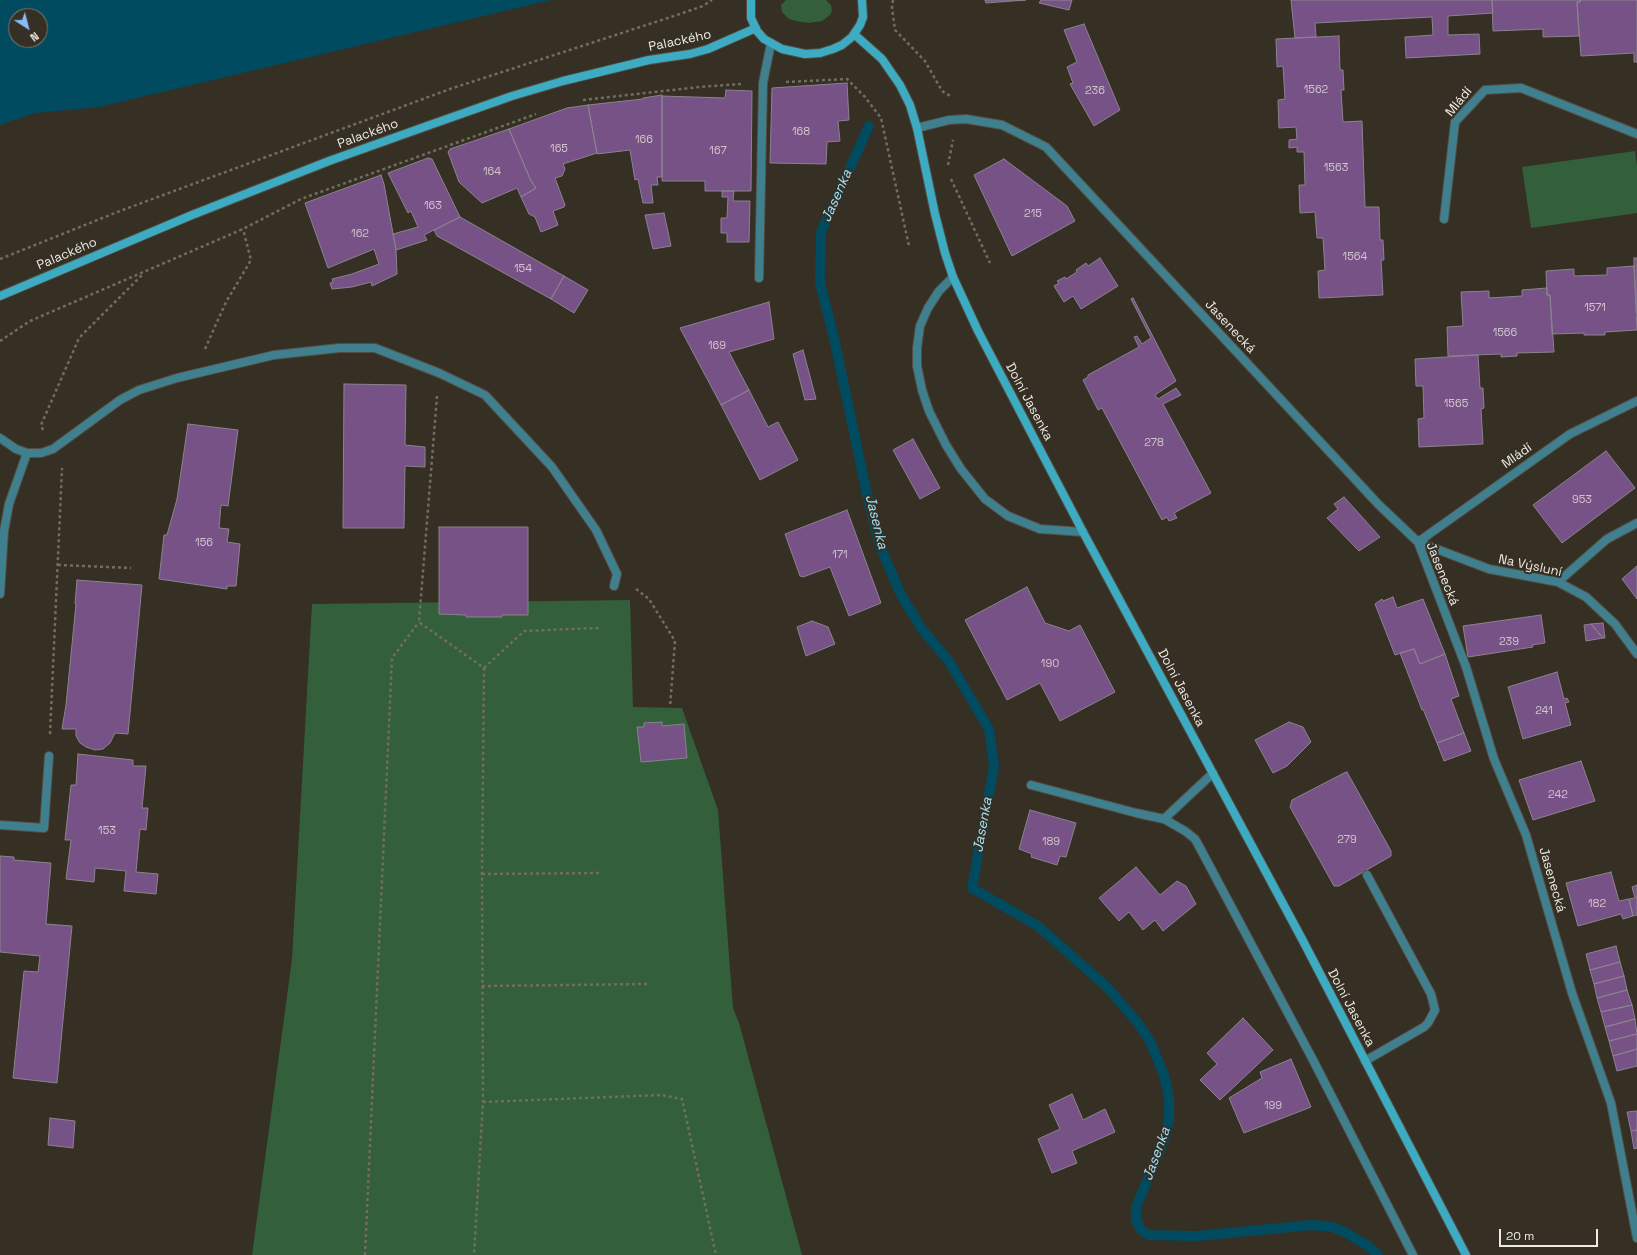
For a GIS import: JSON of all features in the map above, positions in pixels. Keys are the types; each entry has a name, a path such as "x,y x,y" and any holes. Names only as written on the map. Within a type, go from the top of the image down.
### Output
{"street":[{"path":"751,0 750,16 764,39 771,44 794,53 820,53 838,47 849,40 863,17 862,0"},
{"name":"Palackého","path":"0,296 212,207 427,126 512,96 563,81 649,60 690,54 708,49 756,28"},
{"name":"Dolní Jasenka","path":"854,34 882,59 893,73 910,105 917,128 939,234 953,277 978,332 1083,532 1213,773 1466,1255"},
{"path":"759,278 762,83 771,44"},
{"name":"Mládí","path":"1444,219 1454,122 1485,90 1521,88 1637,134"},
{"name":"Jasenecká","path":"917,128 949,120 966,119 1002,125 1046,147 1379,505 1418,542 1466,667 1494,759 1526,835 1572,993 1611,1103 1637,1238"},
{"path":"953,277 939,292 928,308 920,326 917,348 917,366 922,390 929,411 946,445 961,470 985,499 1008,516 1040,529 1083,532"},
{"path":"0,438 16,449 27,453 41,453 53,449 120,400 139,390 177,378 274,355 339,348 375,348 439,373 485,395 552,467 596,530 617,574 614,586"},
{"name":"Mládí","path":"1418,542 1570,434 1637,401"},
{"path":"0,594 5,524 9,504 27,453"},
{"path":"1558,582 1607,538 1637,523"},
{"name":"Na Výsluní","path":"1418,542 1489,569 1558,582 1586,596 1615,624 1637,654"},
{"path":"0,825 44,828 49,756"},
{"path":"1164,819 1213,773"},
{"path":"1031,785 1164,819 1186,831 1195,839 1313,1060 1413,1255"},
{"path":"1365,1061 1424,1028 1428,1024 1435,1010 1431,994 1367,875"}],"path":[{"path":"680,14 703,6 712,0"},
{"path":"894,0 892,8 895,30 925,62 942,91 954,98"},
{"path":"576,101 699,87 847,78 865,97 881,118 909,246"},
{"path":"0,341 30,322 243,229 301,199 538,113"},
{"path":"947,170 954,136"},
{"path":"950,177 990,263"},
{"path":"210,334 226,302 251,260 243,229"},
{"path":"53,449 44,434 41,425 79,338 145,272"},
{"path":"365,1255 392,658 419,622 439,373"},
{"path":"49,756 63,472"},
{"path":"58,565 131,568"},
{"path":"649,599 675,641 670,707"},
{"path":"419,622 484,668"},
{"path":"474,1255 483,1102 482,874 484,668 524,631 598,628"},
{"path":"482,874 602,873"},
{"path":"482,986 647,984"},
{"path":"483,1102 661,1095 682,1099 716,1255"}],"green space":[{"path":"786,0 826,0 831,5 832,11 830,15 822,21 809,23 796,21 789,19 782,12 781,5"},
{"path":"1635,151 1637,166 1637,213 1531,228 1522,167"},
{"path":"630,600 633,707 682,708 718,810 733,1008 739,1023 802,1255 252,1255 292,959 312,604"}],"water":[{"path":"0,0 551,0 99,107 35,113 0,125"}],"building":[{"path":"985,0 1026,0 986,3"},
{"path":"1041,0 1072,0 1069,10 1039,3"},
{"path":"1291,0 1492,0 1493,13 1448,16 1448,35 1479,34 1480,54 1406,58 1405,37 1433,35 1432,17 1315,23 1316,37 1295,38"},
{"path":"1492,0 1580,0 1580,2 1577,2 1579,36 1543,37 1543,29 1493,31"},
{"path":"1580,0 1637,0 1637,62 1634,62 1634,53 1581,56 1577,2 1580,2"},
{"path":"1084,24 1120,110 1094,126 1070,84 1073,83 1067,67 1077,62 1064,30"},
{"path":"1339,36 1340,70 1343,70 1344,90 1341,90 1343,122 1362,121 1365,207 1379,207 1380,240 1383,240 1384,260 1381,260 1383,295 1319,298 1318,271 1325,270 1323,238 1317,238 1315,212 1300,213 1299,185 1305,185 1304,152 1297,152 1297,147 1289,148 1289,140 1297,139 1296,127 1279,128 1278,100 1285,99 1283,66 1277,67 1276,39"},
{"path":"847,83 849,120 838,121 840,141 827,142 826,164 770,163 772,88"},
{"path":"726,90 752,91 751,191 705,191 705,181 662,181 662,96 725,98"},
{"path":"662,95 662,177 657,177 658,185 651,185 653,203 643,203 638,179 635,180 630,150 597,154 588,105 643,99"},
{"path":"588,105 597,153 563,164 565,169 562,176 555,178 565,205 564,207 553,211 558,225 541,232 535,217 529,214 521,197 536,188 531,181 509,129 567,108"},
{"path":"509,129 531,181 536,188 521,197 517,188 482,203 459,182 448,152 450,149"},
{"path":"428,158 432,159 460,217 424,235 427,240 396,250 393,234 418,227 411,211 408,213 388,173"},
{"path":"1004,159 1067,206 1075,221 1012,256 974,175"},
{"path":"381,175 396,250 397,274 372,286 371,282 352,287 332,289 330,283 333,282 332,279 352,274 379,264 374,249 328,268 305,203"},
{"path":"722,191 734,191 733,201 750,201 749,242 727,242 727,233 721,233 721,218 727,218 728,197 722,197"},
{"path":"664,213 671,246 653,249 645,215"},
{"path":"460,217 564,276 551,299 437,236 434,230"},
{"path":"1100,258 1118,286 1081,309 1073,296 1064,302 1054,286 1059,283 1057,281 1065,277 1066,279 1077,272 1076,270 1086,263 1088,266"},
{"path":"1634,258 1637,258 1637,314 1634,266"},
{"path":"1634,266 1637,330 1605,332 1605,335 1584,335 1584,333 1552,334 1550,295 1547,295 1546,271 1574,269 1574,276 1607,275 1607,268"},
{"path":"564,276 588,290 574,313 551,299"},
{"path":"1547,288 1547,295 1550,295 1554,352 1517,353 1517,356 1501,357 1501,354 1448,356 1447,327 1463,326 1461,292 1489,291 1489,298 1522,296 1522,290"},
{"path":"1133,298 1176,381 1155,395 1158,399 1176,388 1181,395 1163,404 1211,493 1174,513 1177,518 1169,521 1167,517 1162,520 1102,408 1098,410 1083,380 1088,377 1088,375 1139,347 1134,337 1137,336 1142,344 1151,338 1131,299"},
{"path":"769,302 774,339 729,352 749,390 721,405 680,328"},
{"path":"803,350 816,399 805,400 793,354"},
{"path":"1478,355 1480,388 1483,388 1484,408 1481,409 1483,444 1419,447 1418,419 1424,418 1423,386 1416,386 1415,359"},
{"path":"344,384 406,385 405,445 425,447 425,467 405,466 404,528 343,528"},
{"path":"749,390 768,427 778,422 798,460 760,480 721,405"},
{"path":"188,424 238,430 228,506 221,505 219,528 229,529 227,542 240,544 236,586 227,586 227,589 159,579 164,535 167,535 177,499"},
{"path":"913,439 940,488 920,499 893,450"},
{"path":"1606,451 1635,488 1562,543 1533,505"},
{"path":"1344,497 1380,537 1359,551 1327,518 1338,509 1334,504"},
{"path":"847,510 881,603 849,616 830,567 803,577 800,576 785,534"},
{"path":"439,527 528,527 528,615 466,617 466,615 439,614"},
{"path":"1637,566 1637,599 1622,579"},
{"path":"77,580 142,585 128,734 115,733 110,743 103,749 95,750 80,743 76,736 76,729 62,729 66,705"},
{"path":"1027,587 1045,623 1069,631 1080,625 1115,692 1060,721 1040,683 1007,700 965,620"},
{"path":"1393,597 1397,608 1423,599 1445,654 1420,664 1414,649 1395,655 1375,604 1382,599 1383,601"},
{"path":"1541,615 1545,643 1532,645 1533,647 1468,657 1463,626"},
{"path":"812,621 828,627 835,644 806,656 797,627"},
{"path":"1603,623 1605,638 1603,638 1591,624"},
{"path":"1591,624 1603,638 1586,641 1584,625"},
{"path":"1414,649 1420,664 1445,654 1459,696 1451,699 1464,733 1437,743 1423,709 1422,710 1400,653"},
{"path":"1557,672 1564,699 1567,698 1569,702 1565,703 1571,725 1523,739 1508,687"},
{"path":"662,722 662,726 684,724 687,758 641,762 637,727 644,727 644,723"},
{"path":"1289,722 1303,727 1311,742 1287,766 1273,773 1255,740"},
{"path":"1464,733 1471,751 1444,761 1437,743"},
{"path":"78,754 133,760 133,766 146,766 142,808 148,808 146,830 140,829 136,872 158,874 156,894 124,891 126,871 95,868 94,882 66,879 71,840 65,840 71,785 76,785"},
{"path":"1581,761 1595,801 1533,820 1519,780"},
{"path":"1347,772 1391,851 1391,856 1339,886 1334,886 1290,807 1292,800"},
{"path":"1030,810 1076,823 1066,857 1060,856 1057,865 1031,857 1032,854 1019,849"},
{"path":"0,856 14,857 14,860 51,863 46,924 72,926 57,1083 13,1078 24,971 38,972 40,956 0,952"},
{"path":"1136,867 1160,895 1177,881 1186,886 1196,904 1163,931 1155,920 1143,930 1129,912 1119,921 1099,898"},
{"path":"1611,872 1619,901 1629,899 1633,916 1623,919 1621,914 1578,926 1566,883"},
{"path":"1637,885 1637,915 1633,916 1629,899 1635,898 1632,887"},
{"path":"1616,946 1620,962 1590,970 1586,954"},
{"path":"1620,962 1624,976 1594,984 1590,970"},
{"path":"1624,976 1627,990 1597,998 1594,984"},
{"path":"1627,990 1632,1005 1601,1012 1597,998"},
{"path":"1632,1005 1635,1019 1605,1027 1601,1012"},
{"path":"1243,1018 1273,1050 1220,1100 1200,1080 1217,1064 1207,1053"},
{"path":"1635,1019 1637,1034 1609,1041 1605,1027"},
{"path":"1637,1034 1637,1049 1613,1056 1609,1041"},
{"path":"1637,1049 1637,1066 1617,1071 1613,1056"},
{"path":"1291,1059 1311,1107 1244,1133 1229,1098 1262,1078 1260,1072"},
{"path":"1072,1094 1083,1120 1105,1109 1115,1132 1072,1151 1077,1163 1052,1173 1038,1139 1060,1129 1049,1105"},
{"path":"1637,1111 1637,1130 1631,1131 1627,1112"},
{"path":"50,1118 75,1121 73,1148 48,1145"},
{"path":"1637,1130 1637,1148 1634,1149 1631,1131"}],"waterway":[{"name":"Jasenka","path":"869,126 821,232 820,283 834,338 868,499 880,546 901,595 922,629 948,660 989,729 994,766 972,888 1038,926 1108,988 1138,1023 1150,1041 1164,1075 1169,1098 1169,1119 1165,1138 1136,1207 1136,1220 1141,1230 1149,1235 1197,1236 1312,1225 1332,1227 1345,1232 1368,1246 1378,1255"}]}
